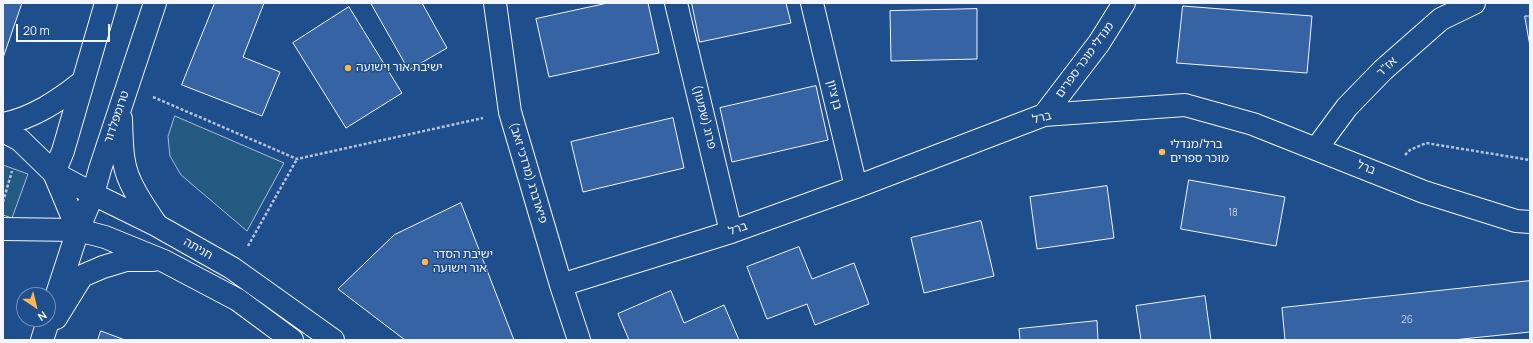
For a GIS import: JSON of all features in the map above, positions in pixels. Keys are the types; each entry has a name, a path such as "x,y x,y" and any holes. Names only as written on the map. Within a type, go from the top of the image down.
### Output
{"street":[{"path":"54,173 63,151 81,83 106,3"},
{"name":"טרומפלדור","path":"42,340 62,274 93,194 100,168 155,3"},
{"name":"פיארברג (מרדכי זאב)","path":"495,3 510,112 561,285 579,340"},
{"name":"פרוג (שמעון)","path":"676,3 731,232"},
{"name":"בן ציון","path":"812,3 856,187"},
{"name":"מנדלי מוכר ספרים","path":"1044,115 1099,43 1124,3"},
{"name":"אז\"ר","path":"1316,149 1347,107 1383,70 1441,19 1474,3"},
{"path":"3,124 21,119 55,103 81,83"},
{"path":"121,104 122,144 130,181 141,202 156,224"},
{"name":"ברל","path":"561,285 731,232 856,187 1044,115 1185,106 1253,124 1424,192 1516,221 1530,222"},
{"path":"3,131 20,140 54,173 68,203 78,230"},
{"name":"חניתה","path":"54,173 93,194 156,224 232,268 333,340"},
{"path":"3,229 78,230 105,237 164,261 238,300 292,340"},
{"path":"42,340 82,276 103,267 126,260 164,261"}],"path":[{"path":"150,96 297,159 485,117"},
{"path":"1403,156 1410,150 1426,144 1530,160"},
{"path":"247,248 297,159"},
{"path":"3,202 13,168"}],"shaded area":[{"path":"175,116 284,163 247,231 181,175 170,156 168,137"},
{"path":"3,165 28,174 12,218 3,215"}],"building":[{"path":"3,3 22,3 3,58"},
{"path":"215,3 264,3 243,57 280,72 262,116 182,85"},
{"path":"371,3 422,3 447,48 409,70"},
{"path":"608,3 648,3 659,53 549,77 536,19"},
{"path":"692,3 786,3 791,23 700,42"},
{"path":"1183,6 1312,16 1307,73 1177,63"},
{"name":"ישיבת אור וישועה","path":"349,7 402,93 346,128 293,43"},
{"path":"977,9 977,59 891,61 890,11"},
{"path":"1525,16 1530,16 1530,46"},
{"path":"816,86 828,140 732,162 720,108"},
{"path":"673,118 684,168 583,192 571,142"},
{"path":"1189,180 1285,197 1276,246 1181,229"},
{"path":"1107,186 1114,238 1037,249 1030,197"},
{"name":"ישיבת הסדר אור וישועה","path":"461,203 514,340 405,340 338,289 394,235"},
{"path":"981,221 994,276 924,293 911,238"},
{"path":"799,247 812,279 854,263 869,304 815,325 807,304 767,319 747,267"},
{"path":"1530,281 1530,332 1453,340 1285,340 1282,308"},
{"path":"671,291 684,323 724,305 739,340 629,340 618,314"},
{"path":"1205,296 1211,340 1141,340 1136,306"},
{"path":"1097,321 1098,340 1020,340 1019,329"},
{"path":"101,331 125,340 98,340"}],"place":[{"name":"ישיבת אור וישועה","path":"348,68"},
{"name":"ברל/מנדלי מוכר ספרים","path":"1162,152"},
{"name":"ישיבת הסדר אור וישועה","path":"425,262"}]}
